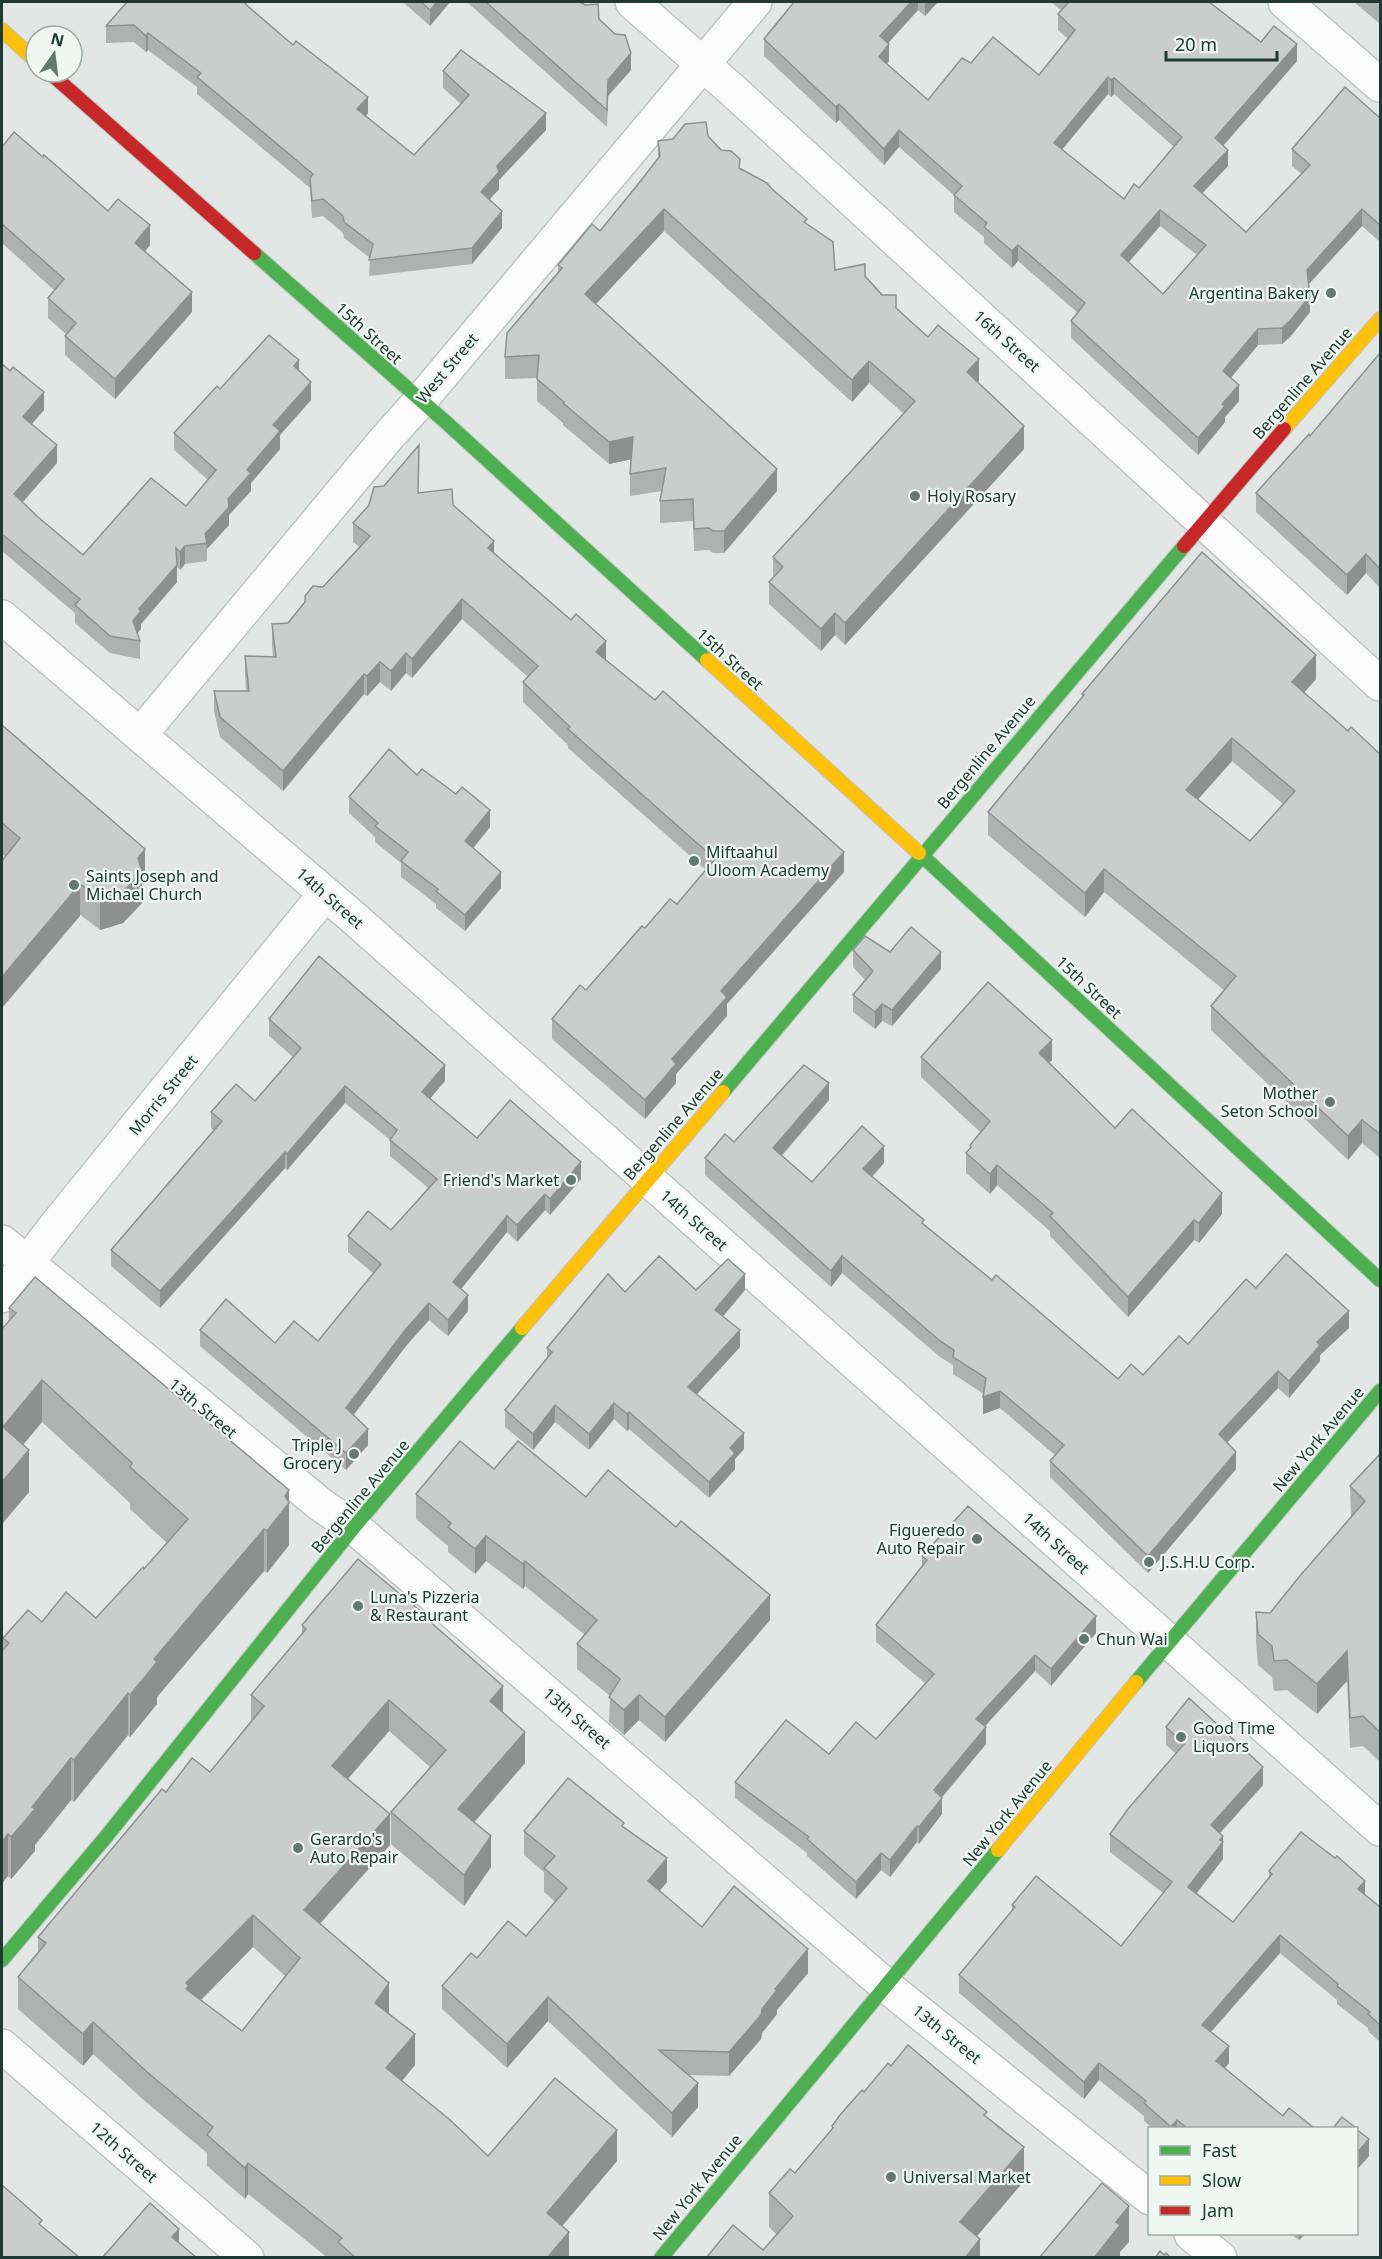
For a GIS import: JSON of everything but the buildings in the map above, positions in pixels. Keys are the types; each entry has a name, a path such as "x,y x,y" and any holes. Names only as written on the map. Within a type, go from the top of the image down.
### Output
{"street":[{"name":"16th Street","path":"632,2 1380,684"},
{"name":"West Street","path":"140,735 755,2"},
{"path":"1286,2 1380,85"},
{"path":"2,30 24,50"},
{"name":"15th Street","path":"63,84 420,401 922,855 1380,1280"},
{"name":"Bergenline Avenue","path":"2,1960 105,1838 354,1527 962,806 1380,319"},
{"name":"14th Street","path":"2,617 325,894 1380,1829"},
{"name":"Morris Street","path":"2,1296 57,1224 325,894"},
{"name":"13th Street","path":"2,1242 321,1506 354,1527 885,1985 1148,2197"},
{"name":"New York Avenue","path":"661,2258 885,1985 1380,1391"},
{"name":"12th Street","path":"2,2046 247,2258"},
{"path":"1192,2235 1220,2258"}],"traffic: fast":[{"path":"254,253 449,425 707,660"},
{"path":"723,1092 1184,546"},
{"path":"919,853 1380,1280"},
{"path":"2,1960 105,1838 354,1527 522,1328"},
{"path":"1136,1682 1380,1391"},
{"path":"661,2258 998,1850"}],"traffic: slow":[{"path":"2,30 24,50"},
{"path":"1284,429 1380,319"},
{"path":"707,660 919,853"},
{"path":"522,1328 723,1092"},
{"path":"998,1850 1136,1682"}],"traffic: jam":[{"path":"63,84 254,253"},
{"path":"1184,546 1284,429"}],"place":[{"name":"Argentina Bakery","path":"1331,293"},
{"name":"Holy Rosary","path":"915,496"},
{"name":"Miftaahul Uloom Academy","path":"694,861"},
{"name":"Saints Joseph and Michael Church","path":"74,885"},
{"name":"Mother Seton School","path":"1330,1102"},
{"name":"Friend's Market","path":"571,1180"},
{"name":"Triple J Grocery","path":"354,1454"},
{"name":"Figueredo Auto Repair","path":"977,1539"},
{"name":"J.S.H.U Corp.","path":"1149,1562"},
{"name":"Luna's Pizzeria & Restaurant","path":"358,1606"},
{"name":"Chun Wai","path":"1084,1639"},
{"name":"Good Time Liquors","path":"1181,1737"},
{"name":"Gerardo's Auto Repair","path":"298,1848"},
{"name":"Universal Market","path":"891,2177"}]}
